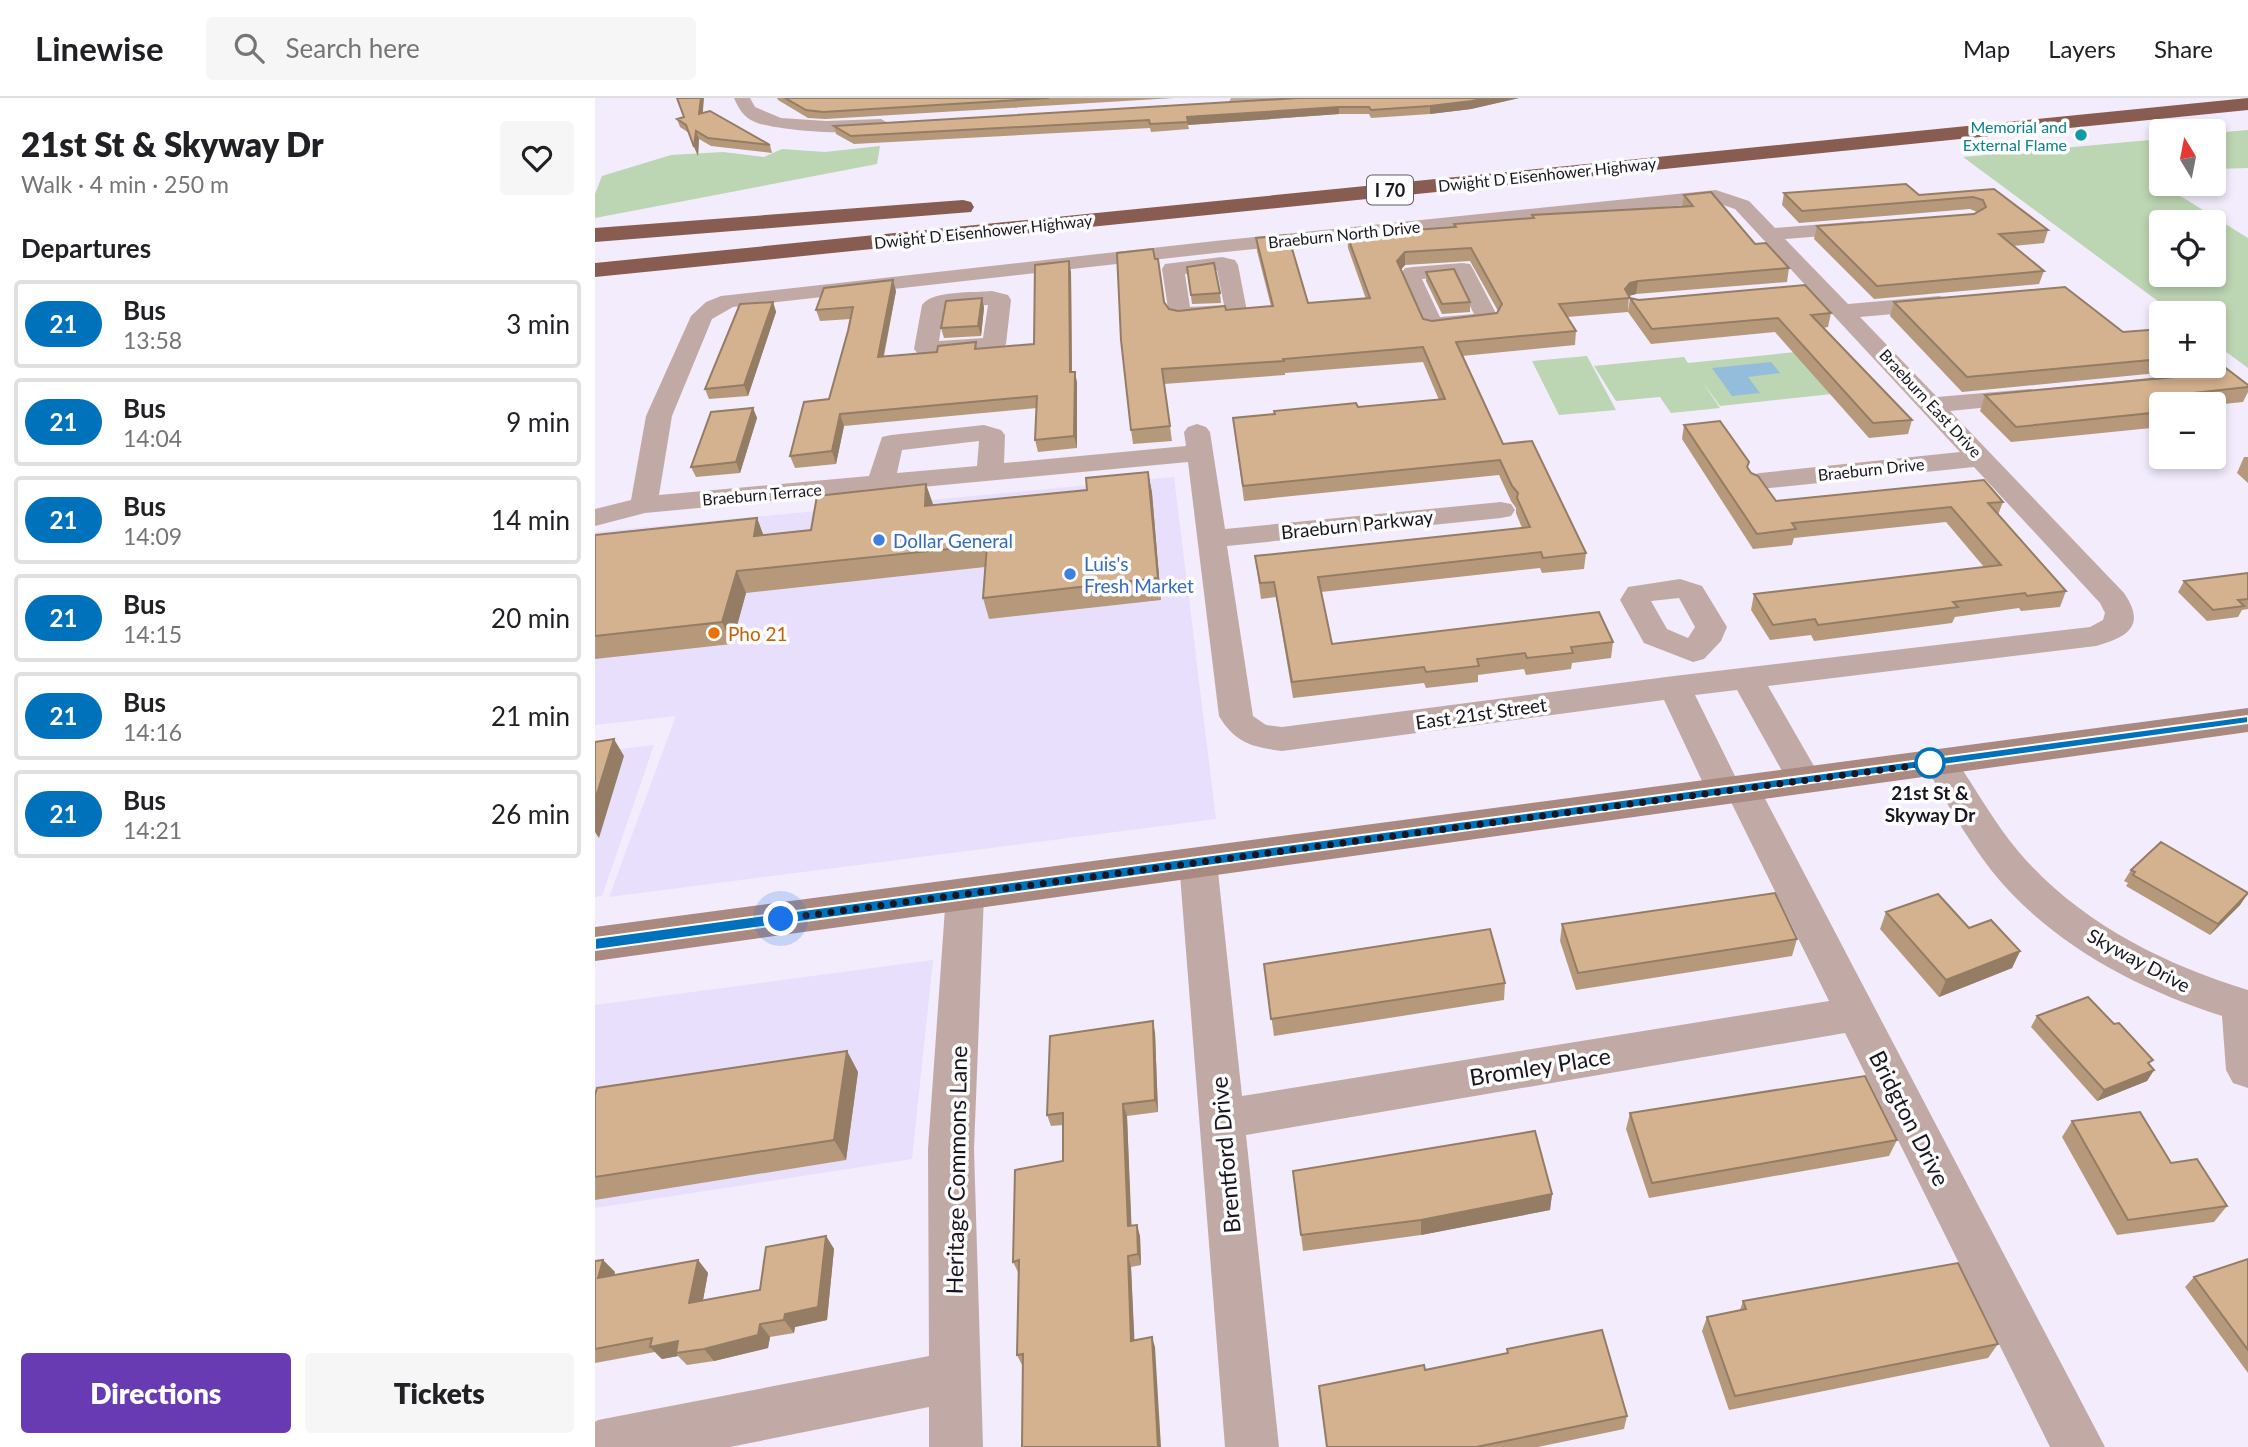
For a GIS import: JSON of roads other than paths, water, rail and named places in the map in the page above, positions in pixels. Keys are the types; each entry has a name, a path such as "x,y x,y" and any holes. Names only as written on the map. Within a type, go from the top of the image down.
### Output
{"highway":[{"name":"Dwight D Eisenhower Highway","path":"595,271 2248,105"},
{"path":"1696,139 1862,123"},
{"name":"Dwight D Eisenhower Highway","path":"595,248 1090,199"},
{"path":"595,235 982,206"}],"main road":[{"path":"595,944 2248,720"}],"street":[{"path":"742,98 742,103 752,113 771,121 801,126 898,123"},
{"path":"1217,103 1298,98"},
{"name":"Braeburn North Drive","path":"1217,255 1438,224 1702,195 1725,197"},
{"name":"Braeburn East Drive","path":"1725,197 1739,202 1771,234 2115,602 2120,609 2119,622"},
{"path":"1438,224 1454,255"},
{"path":"1771,234 1877,226"},
{"path":"644,505 659,416 702,316 714,307 729,301 969,274 1217,255 1227,265 1237,309 1234,312 1180,315 1173,269 1181,259"},
{"path":"969,274 970,299"},
{"path":"1796,290 1823,288"},
{"path":"1845,311 1966,300"},
{"path":"1932,405 2057,393"},
{"path":"881,483 891,443 984,433 992,435 990,473"},
{"name":"Braeburn Terrace","path":"595,518 644,505 990,473 1199,443 1212,539"},
{"name":"Braeburn Drive","path":"1761,481 1981,458"},
{"name":"Braeburn Parkway","path":"1212,539 1501,510"},
{"name":"East 21st Street","path":"1212,539 1236,716 1241,726 1252,733 1282,739 1674,687 2096,636 2111,631 2119,622"},
{"path":"1693,652 1710,683"},
{"path":"1747,678 1804,780"},
{"path":"1674,687 1733,790"},
{"name":"Skyway Drive","path":"1941,762 2008,863 2059,913 2119,954 2153,972 2188,988 2246,1007"},
{"name":"Bridgton Drive","path":"1733,790 1857,1014 2078,1447"},
{"name":"Brentford Drive","path":"1198,862 1252,1447"},
{"name":"Heritage Commons Lane","path":"955,1447 951,1149 965,894"},
{"path":"2246,1007 2243,1031 2248,1070"},
{"name":"Bromley Place","path":"1222,1119 1857,1014"},
{"path":"598,1447 956,1376"}],"water":[{"path":"1771,362 1780,373 1748,377 1760,393 1732,396 1712,368"}],"place":[{"name":"Memorial and External Flame","path":"2081,135"},
{"name":"Dollar General","path":"879,540"},
{"name":"Luis's Fresh Market","path":"1070,574"},
{"name":"Pho 21","path":"714,633"},
{"name":"21st St & Skyway Dr","path":"1930,763"}]}
